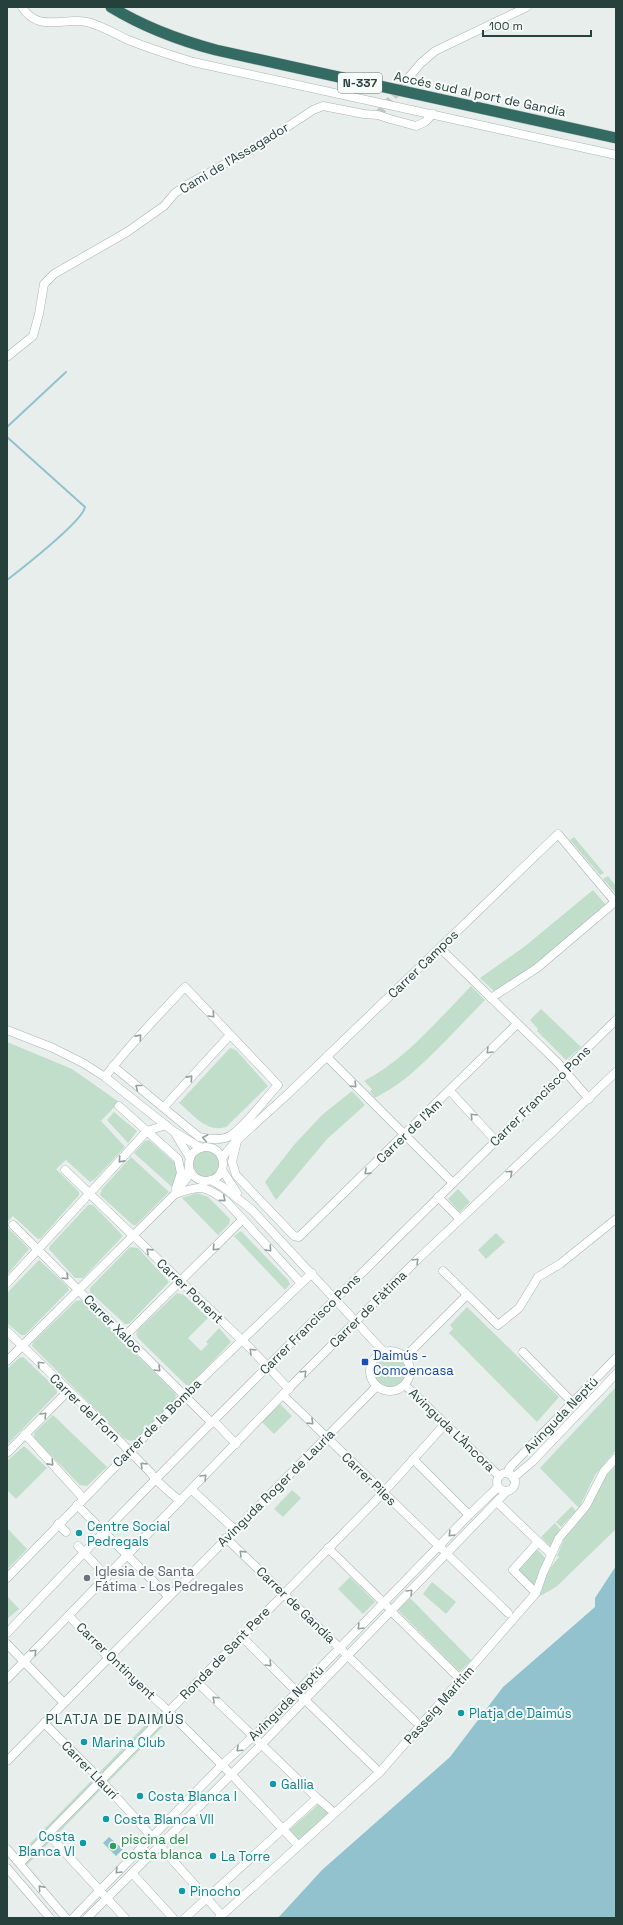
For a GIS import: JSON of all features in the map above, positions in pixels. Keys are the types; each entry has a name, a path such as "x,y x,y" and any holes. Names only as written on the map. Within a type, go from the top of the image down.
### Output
{"highway":[{"name":"Accés sud al port de Gandia","path":"111,7 153,30 183,41 216,50 616,138"}],"street":[{"path":"22,7 28,14 39,22 48,24 70,20 88,22 156,51 193,62 616,155"},
{"path":"410,76 421,63 435,51 527,7"},
{"name":"Camí de l'Assagador","path":"7,357 33,336 39,314 44,284 54,274 127,232 164,206 175,193 187,185 266,142 313,110 323,106 364,114 378,114 416,126 426,122 433,114"},
{"name":"Carrer Campos","path":"289,1093 558,834 616,903"},
{"path":"490,998 537,968 616,903"},
{"path":"440,948 566,1072 589,1099"},
{"path":"105,1077 113,1066 185,987 278,1085 249,1119"},
{"name":"Carrer Francisco Pons","path":"7,1632 154,1480 335,1298 566,1072 569,1066 616,1020"},
{"name":"Carrer de l'Am","path":"237,1140 232,1162 236,1175 294,1236 299,1237 517,1024"},
{"path":"7,1030 52,1048 105,1077 173,1131 201,1148"},
{"path":"164,1107 230,1035"},
{"path":"327,1057 453,1183"},
{"path":"113,1066 199,1137 210,1140 229,1137"},
{"name":"Carrer de Fàtima","path":"7,1680 282,1396 417,1260 616,1072"},
{"path":"450,1091 496,1141"},
{"path":"215,1150 249,1119 280,1096 289,1093"},
{"path":"289,1093 237,1140 222,1158 222,1170 241,1199 357,1321 383,1351"},
{"path":"119,1106 178,1159 182,1173 174,1195"},
{"path":"7,1283 147,1131 166,1125"},
{"path":"173,1131 190,1162 193,1175 200,1180"},
{"path":"7,1361 174,1195 187,1178 193,1154 201,1148 208,1147 215,1150 222,1158"},
{"name":"Carrer Ponent","path":"65,1170 181,1281 289,1389"},
{"path":"174,1195 200,1180 211,1180 215,1178 222,1170"},
{"path":"211,1180 241,1199"},
{"path":"174,1195 193,1189 205,1188 226,1201 301,1283"},
{"path":"438,1197 460,1219"},
{"path":"443,1271 498,1325 519,1308 538,1277 560,1264 616,1219"},
{"path":"125,1336 242,1220"},
{"name":"Carrer Xaloc","path":"13,1225 236,1444"},
{"name":"Carrer de la Bomba","path":"7,1578 80,1501 185,1395 312,1273"},
{"path":"405,1357 467,1295"},
{"name":"Carrer del Forn","path":"7,1331 151,1473 154,1480 162,1484 180,1501"},
{"path":"383,1351 395,1351 405,1357 409,1362 410,1374 405,1385 394,1391 388,1391 376,1386 370,1374 372,1360 383,1351"},
{"path":"523,1352 573,1403"},
{"name":"Avinguda Neptú","path":"616,1358 512,1465 509,1469 511,1476 532,1462 616,1374"},
{"name":"Avinguda L'Àncora","path":"405,1385 499,1476"},
{"name":"Avinguda Roger de Lauria","path":"7,1761 376,1386"},
{"path":"7,1453 68,1391"},
{"name":"Carrer Piles","path":"282,1396 508,1613"},
{"name":"Ronda de Sant Pere","path":"20,1863 241,1636 383,1493 445,1424"},
{"path":"25,1434 104,1532 168,1596"},
{"name":"Passeig Marítim","path":"160,1844 219,1915 380,1772 536,1593 551,1554 559,1538 586,1506 604,1471 616,1458"},
{"path":"413,1459 469,1515"},
{"path":"499,1476 511,1476 514,1486 507,1491 498,1487 497,1481 499,1476"},
{"name":"Avinguda Neptú","path":"73,1918 222,1765 297,1692 498,1487"},
{"path":"192,1490 234,1529"},
{"name":"Avinguda Neptú","path":"87,1918 262,1744 507,1491"},
{"path":"496,1502 551,1554"},
{"path":"58,1524 66,1532"},
{"name":"Carrer de Gandía","path":"226,1538 348,1654 415,1721"},
{"path":"536,1593 513,1570 537,1541"},
{"path":"78,1546 107,1577"},
{"path":"328,1548 456,1675"},
{"name":"Carrer Ontinyent","path":"69,1616 108,1657 168,1711 231,1774 295,1842"},
{"path":"241,1636 304,1700 375,1768"},
{"path":"7,1644 64,1702"},
{"path":"196,1682 330,1809"},
{"name":"Carrer Llaurí","path":"44,1723 101,1780 160,1844"},
{"path":"185,1918 317,1798"},
{"path":"48,1834 125,1918"},
{"path":"7,1849 66,1918"},
{"path":"8,1872 50,1918"},
{"path":"132,1873 173,1918"}],"green space":[{"path":"574,837 604,873 600,875 570,840"},
{"path":"608,876 616,886 616,894 603,879"},
{"path":"593,890 607,906 531,967 495,992 480,978 524,947"},
{"path":"471,986 485,1000 417,1069 399,1083 375,1098 370,1092 372,1089 364,1081 394,1062 408,1050"},
{"path":"541,1009 581,1047 566,1060 537,1031 538,1029 530,1020"},
{"path":"7,1042 72,1069 119,1102 101,1121 125,1147 95,1179 90,1182 66,1160 56,1169 79,1192 79,1195 41,1238 38,1239 13,1216 7,1222"},
{"path":"230,1048 236,1050 268,1086 226,1127 212,1127 200,1121 179,1103"},
{"path":"352,1091 365,1105 327,1139 276,1200 265,1182 294,1145 322,1115"},
{"path":"114,1112 137,1131 128,1143 107,1120"},
{"path":"149,1140 176,1164 177,1173 172,1187 134,1153 145,1141"},
{"path":"206,1147 218,1152 223,1164 218,1176 206,1181 194,1176 189,1164 194,1152"},
{"path":"131,1157 169,1192 136,1225 133,1225 100,1195 102,1189"},
{"path":"458,1189 470,1202 460,1212 448,1199"},
{"path":"197,1193 208,1197 230,1219 229,1224 218,1235 182,1198"},
{"path":"88,1205 93,1205 123,1236 83,1278 75,1278 49,1249 50,1246"},
{"path":"8,1228 29,1249 7,1275 7,1229"},
{"path":"241,1231 288,1280 290,1284 285,1290 234,1236"},
{"path":"496,1233 505,1242 486,1259 478,1250"},
{"path":"130,1247 138,1248 169,1282 129,1324 125,1324 90,1292 90,1288"},
{"path":"39,1260 67,1286 69,1290 25,1335 21,1335 7,1323 7,1293"},
{"path":"177,1293 184,1295 208,1318 188,1338 201,1351 208,1344 206,1342 219,1328 231,1342 190,1385 186,1385 138,1338 136,1334 138,1330"},
{"path":"81,1300 175,1393 176,1396 174,1400 135,1440 131,1441 125,1439 32,1346 33,1342 76,1301"},
{"path":"467,1307 559,1397 537,1422 449,1333 453,1329 450,1325"},
{"path":"394,1351 401,1354 407,1360 410,1371 409,1379 401,1388 394,1391 386,1391 379,1388 371,1379 370,1367 373,1360 382,1352"},
{"path":"23,1357 57,1389 57,1393 7,1445 7,1369 19,1358"},
{"path":"616,1387 616,1450 595,1475 579,1508 540,1468"},
{"path":"280,1404 292,1416 274,1434 262,1422"},
{"path":"53,1415 107,1467 87,1486 80,1485 35,1439 35,1432"},
{"path":"24,1446 47,1468 16,1499 7,1490 7,1461"},
{"path":"616,1465 616,1529 556,1587 540,1596 548,1571 559,1557 557,1556 564,1539 588,1511 603,1481 602,1480"},
{"path":"292,1490 301,1498 283,1517 274,1509"},
{"path":"572,1506 576,1511 561,1527 556,1522"},
{"path":"555,1523 560,1529 551,1547 541,1537"},
{"path":"7,1528 27,1549 7,1570"},
{"path":"536,1548 546,1559 533,1588 515,1569"},
{"path":"350,1577 375,1602 363,1614 338,1589"},
{"path":"432,1582 456,1602 446,1614 423,1594"},
{"path":"7,1596 19,1609 7,1619"},
{"path":"410,1598 471,1660 460,1672 398,1610"},
{"path":"158,1712 167,1722 27,1865 19,1855"},
{"path":"320,1803 329,1814 299,1842 288,1831"}],"water":[{"path":"616,1566 616,1918 278,1918 322,1870 450,1757 503,1687 595,1607 595,1598"},
{"name":"piscina del costa blanca","path":"109,1837 123,1849 116,1856 103,1843"}],"waterway":[{"path":"7,427 66,372"},
{"path":"7,437 85,507 82,514 63,534 7,580"}],"tunnel":[{"path":"378,115 410,76"}],"place":[{"name":"Daimús - Comoencasa","path":"365,1362"},
{"name":"Centre Social Pedregals","path":"79,1533"},
{"name":"Iglesia de Santa Fátima - Los Pedregales","path":"87,1578"},
{"name":"Platja de Daimús","path":"461,1713"},
{"name":"Marina Club","path":"84,1742"},
{"name":"Gallia","path":"273,1784"},
{"name":"Costa Blanca I","path":"140,1796"},
{"name":"Costa Blanca VII","path":"106,1819"},
{"name":"Costa Blanca VI","path":"83,1843"},
{"name":"piscina del costa blanca","path":"113,1846"},
{"name":"La Torre","path":"213,1856"},
{"name":"Pinocho","path":"182,1891"}],"district":[{"name":"PLATJA DE DAIMÚS","path":"115,1719"}]}
